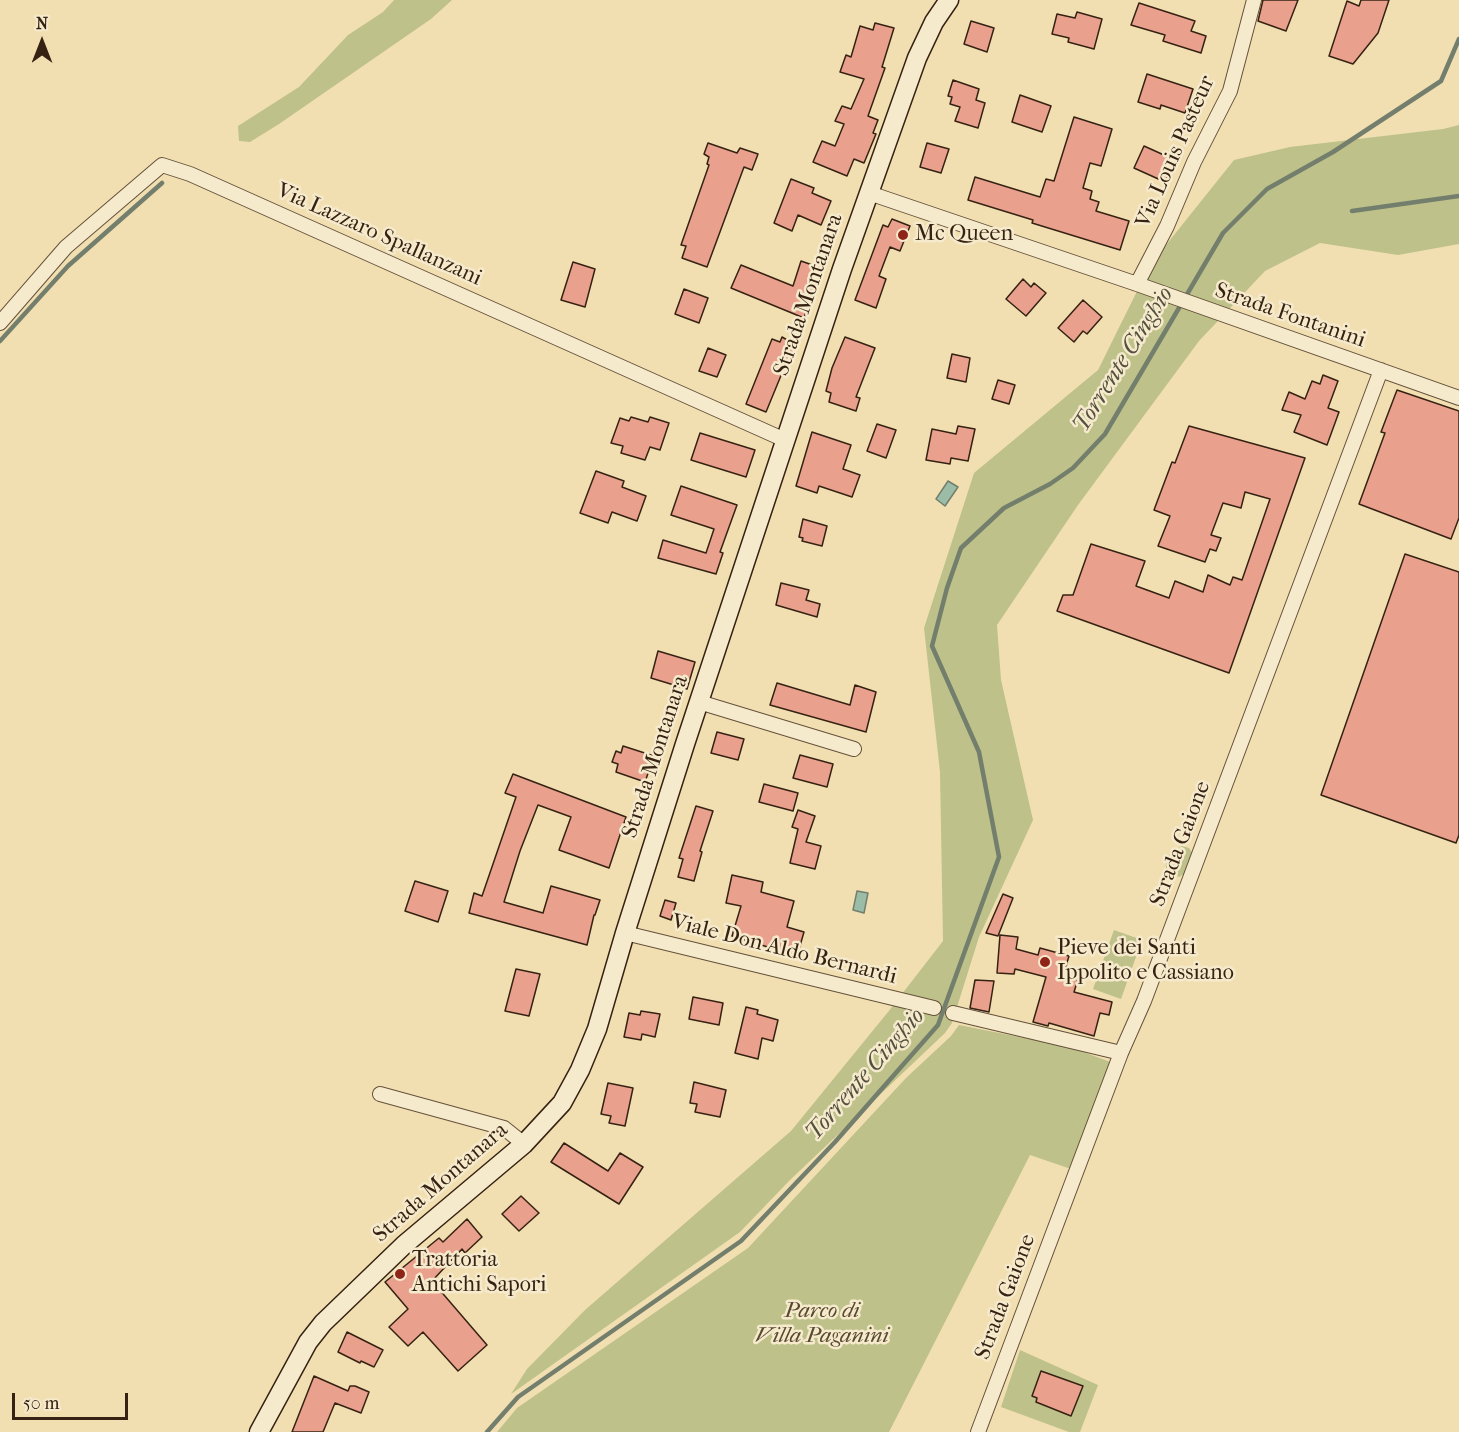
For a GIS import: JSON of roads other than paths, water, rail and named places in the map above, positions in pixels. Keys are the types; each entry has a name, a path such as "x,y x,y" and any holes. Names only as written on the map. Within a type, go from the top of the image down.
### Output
{"main road":[{"name":"Strada Montanara","path":"259,1432 308,1342 323,1323 404,1245 524,1144 562,1104 580,1070 597,1029 625,933 699,702 869,193 917,58 934,22 949,0"}],"street":[{"path":"934,22 937,0"},
{"name":"Via Louis Pasteur","path":"1137,284 1167,226 1194,162 1230,91 1254,0"},
{"name":"Via Lazzaro Spallanzani","path":"0,323 66,247 162,165 190,174 785,440"},
{"name":"Strada Fontanini","path":"869,193 1137,284 1459,398"},
{"name":"Strada Gaione","path":"978,1432 1121,1053 1144,1001 1382,370"},
{"path":"699,702 854,748"},
{"name":"Viale Don Aldo Bernardi","path":"625,933 934,1008"},
{"path":"953,1013 1121,1053"},
{"path":"380,1094 504,1128 524,1144"}],"waterway":[{"name":"Torrente Cinghio","path":"487,1432 518,1397 741,1241 835,1142 938,1025 999,857 979,752 932,646 947,588 961,548 1004,508 1050,484 1073,468 1105,434 1223,233 1267,189 1333,152 1441,81 1459,39"},
{"path":"0,341 68,266 162,183"},
{"name":"Torrente Cinghio","path":"1352,211 1459,196"}],"place":[{"name":"Mc Queen","path":"903,235"},
{"name":"Pieve dei Santi Ippolito e Cassiano","path":"1045,962"},
{"name":"Trattoria Antichi Sapori","path":"400,1274"}],"park label":[{"name":"Parco di Villa Paganini","path":"822,1324"}]}
